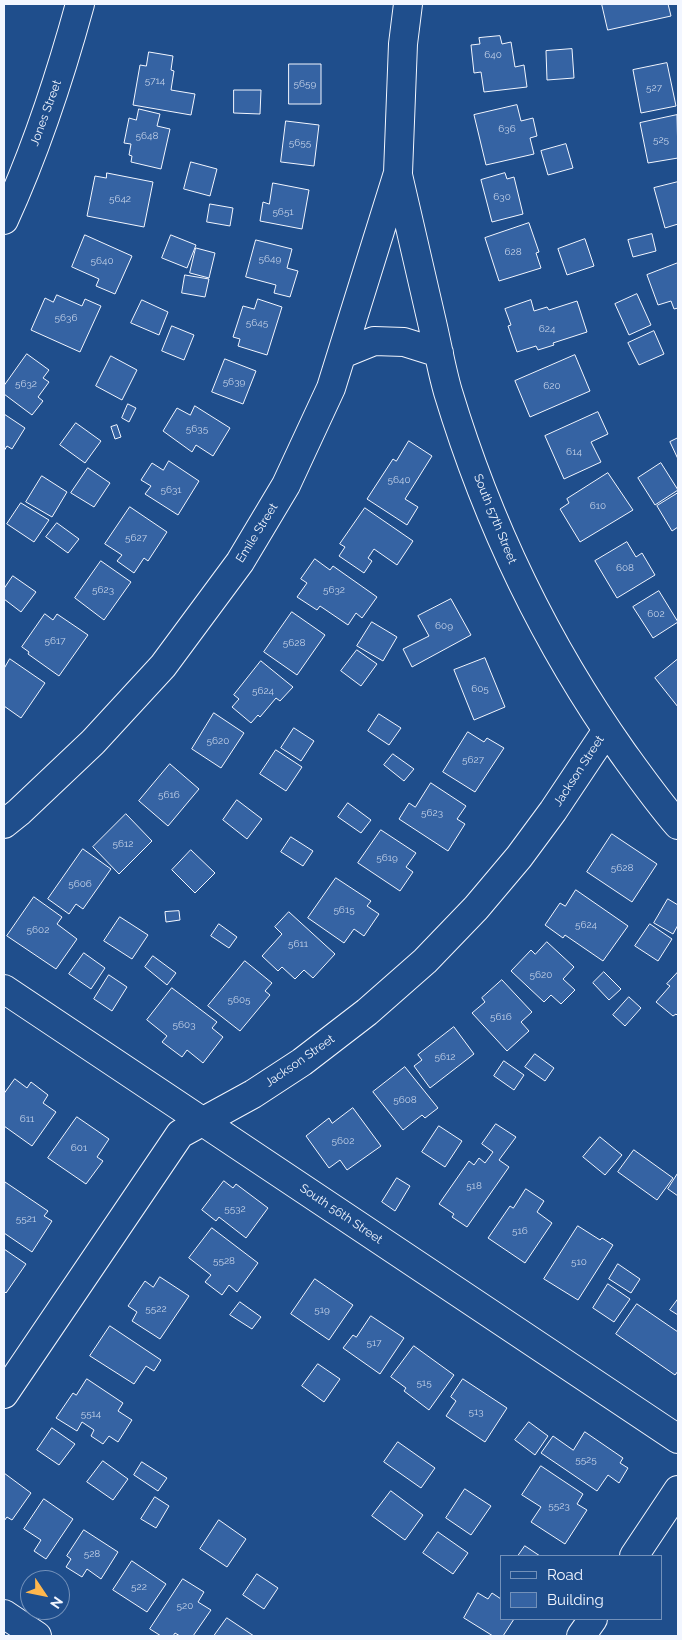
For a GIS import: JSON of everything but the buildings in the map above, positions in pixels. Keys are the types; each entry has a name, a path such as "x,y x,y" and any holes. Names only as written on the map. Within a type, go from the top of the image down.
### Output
{"street":[{"name":"Jones Street","path":"4,220 18,190 54,94 80,4"},
{"path":"398,174 404,44 408,4"},
{"name":"South 57th Street","path":"398,174 448,390 478,480 508,553 541,622 572,677 607,730 660,804 678,825"},
{"name":"Emile Street","path":"4,824 93,742 156,673 240,562 286,485 331,388 398,174"},
{"path":"342,354 374,341 404,342 439,353"},
{"name":"Jackson Street","path":"4,1394 180,1134 254,1094 302,1062 367,1012 424,961 476,908 519,857 553,811 607,730"},
{"name":"South 56th Street","path":"4,989 678,1438"},
{"path":"635,1555 678,1490"},
{"path":"4,1614 38,1636"},
{"path":"581,1636 592,1620"}]}
